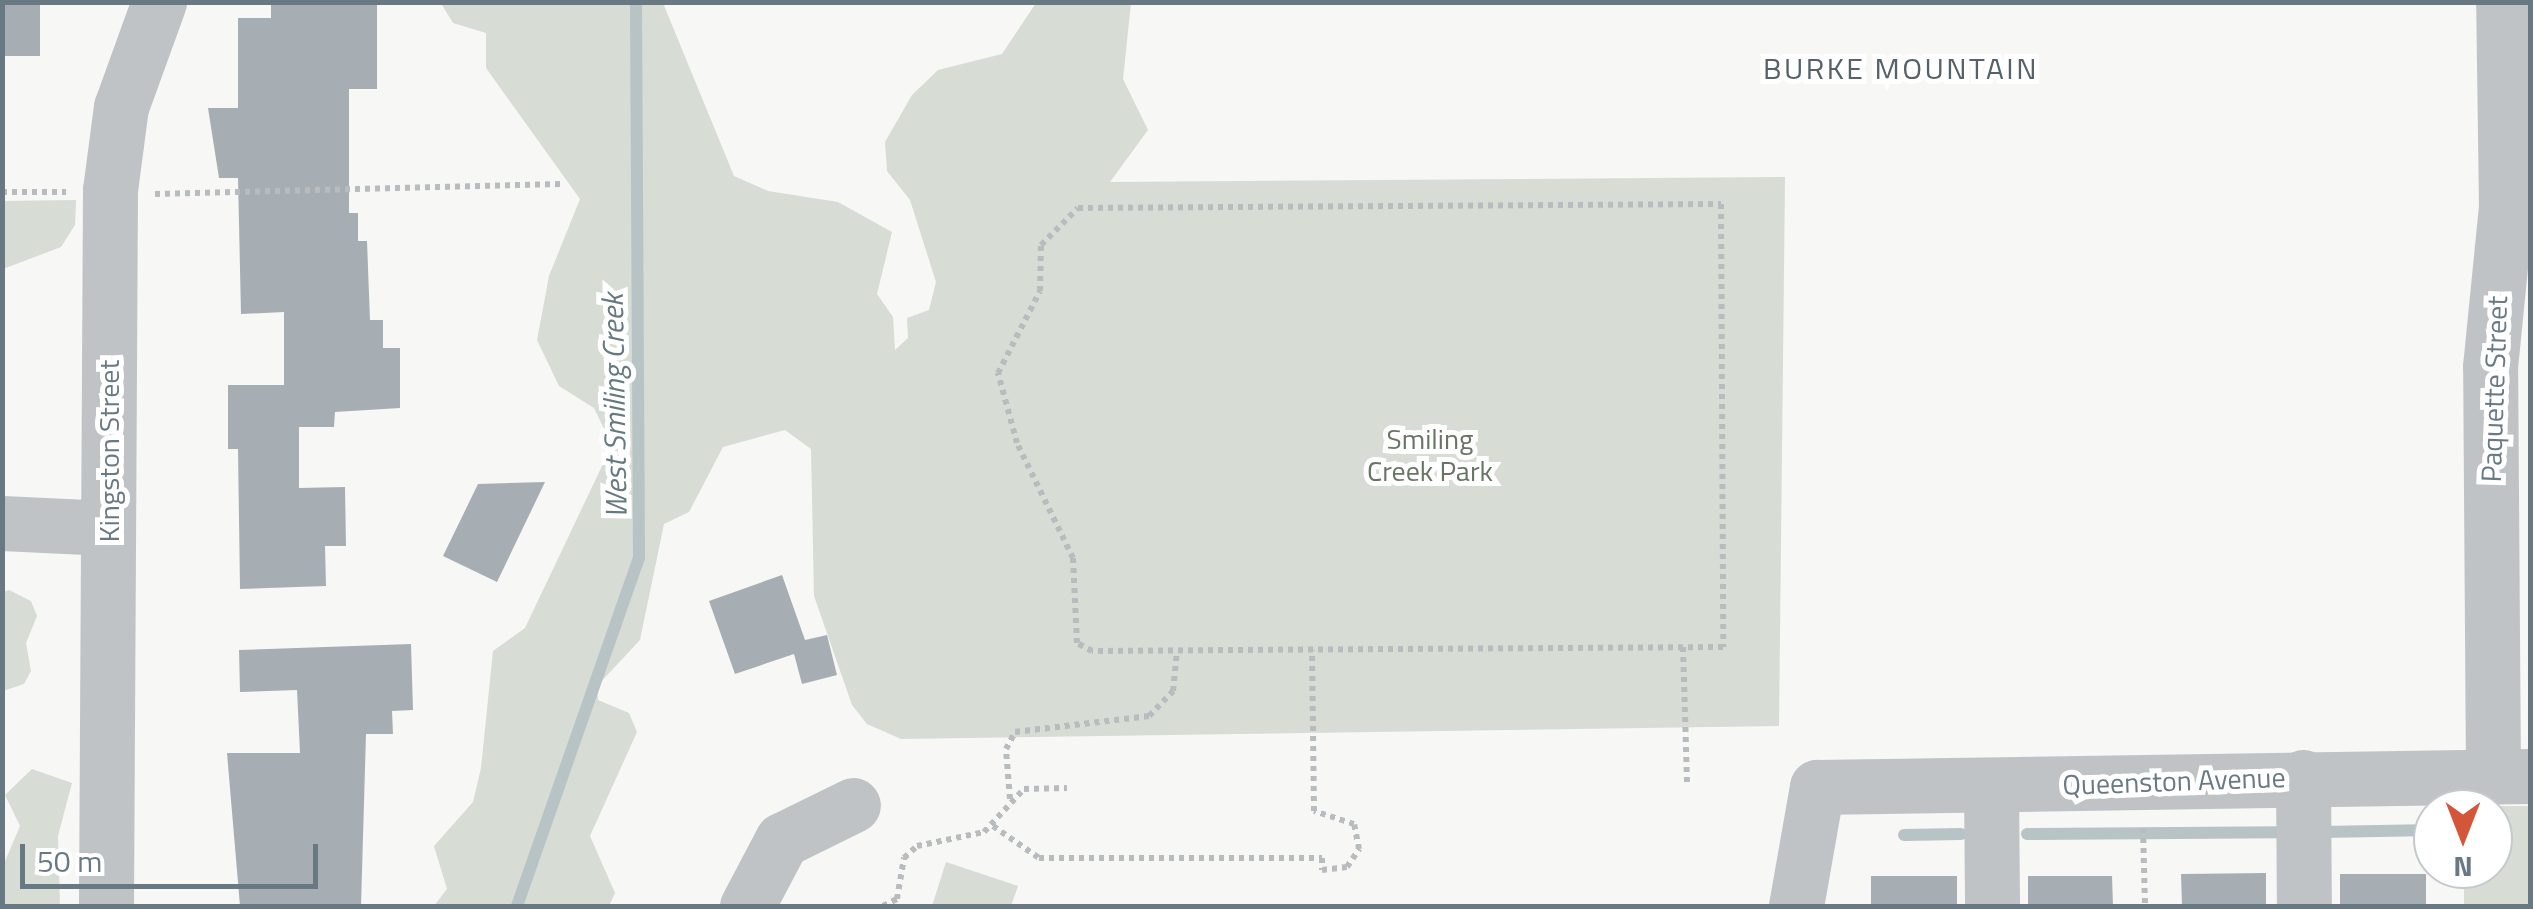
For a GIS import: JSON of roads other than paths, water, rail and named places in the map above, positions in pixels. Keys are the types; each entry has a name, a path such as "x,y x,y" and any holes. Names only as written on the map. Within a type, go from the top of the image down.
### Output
{"street":[{"name":"Kingston Street","path":"106,906 111,175 130,74 159,2"},
{"name":"Paquette Street","path":"2503,2 2517,152 2511,482 2512,776"},
{"path":"2,524 108,528"},
{"name":"Queenston Avenue","path":"1796,906 1817,787 2512,776"},
{"path":"2303,777 2304,906"},
{"path":"1991,786 1992,906"},
{"path":"747,906 782,840 853,805"}],"waterway":[{"name":"West Smiling Creek","path":"517,906 639,558 636,2"},
{"path":"2322,832 2413,830"},
{"path":"2027,834 2282,832"},
{"path":"1904,835 1961,834"}],"district":[{"name":"BURKE MOUNTAIN","path":"1901,68"}],"park label":[{"name":"Smiling Creek Park","path":"1430,455"}]}
